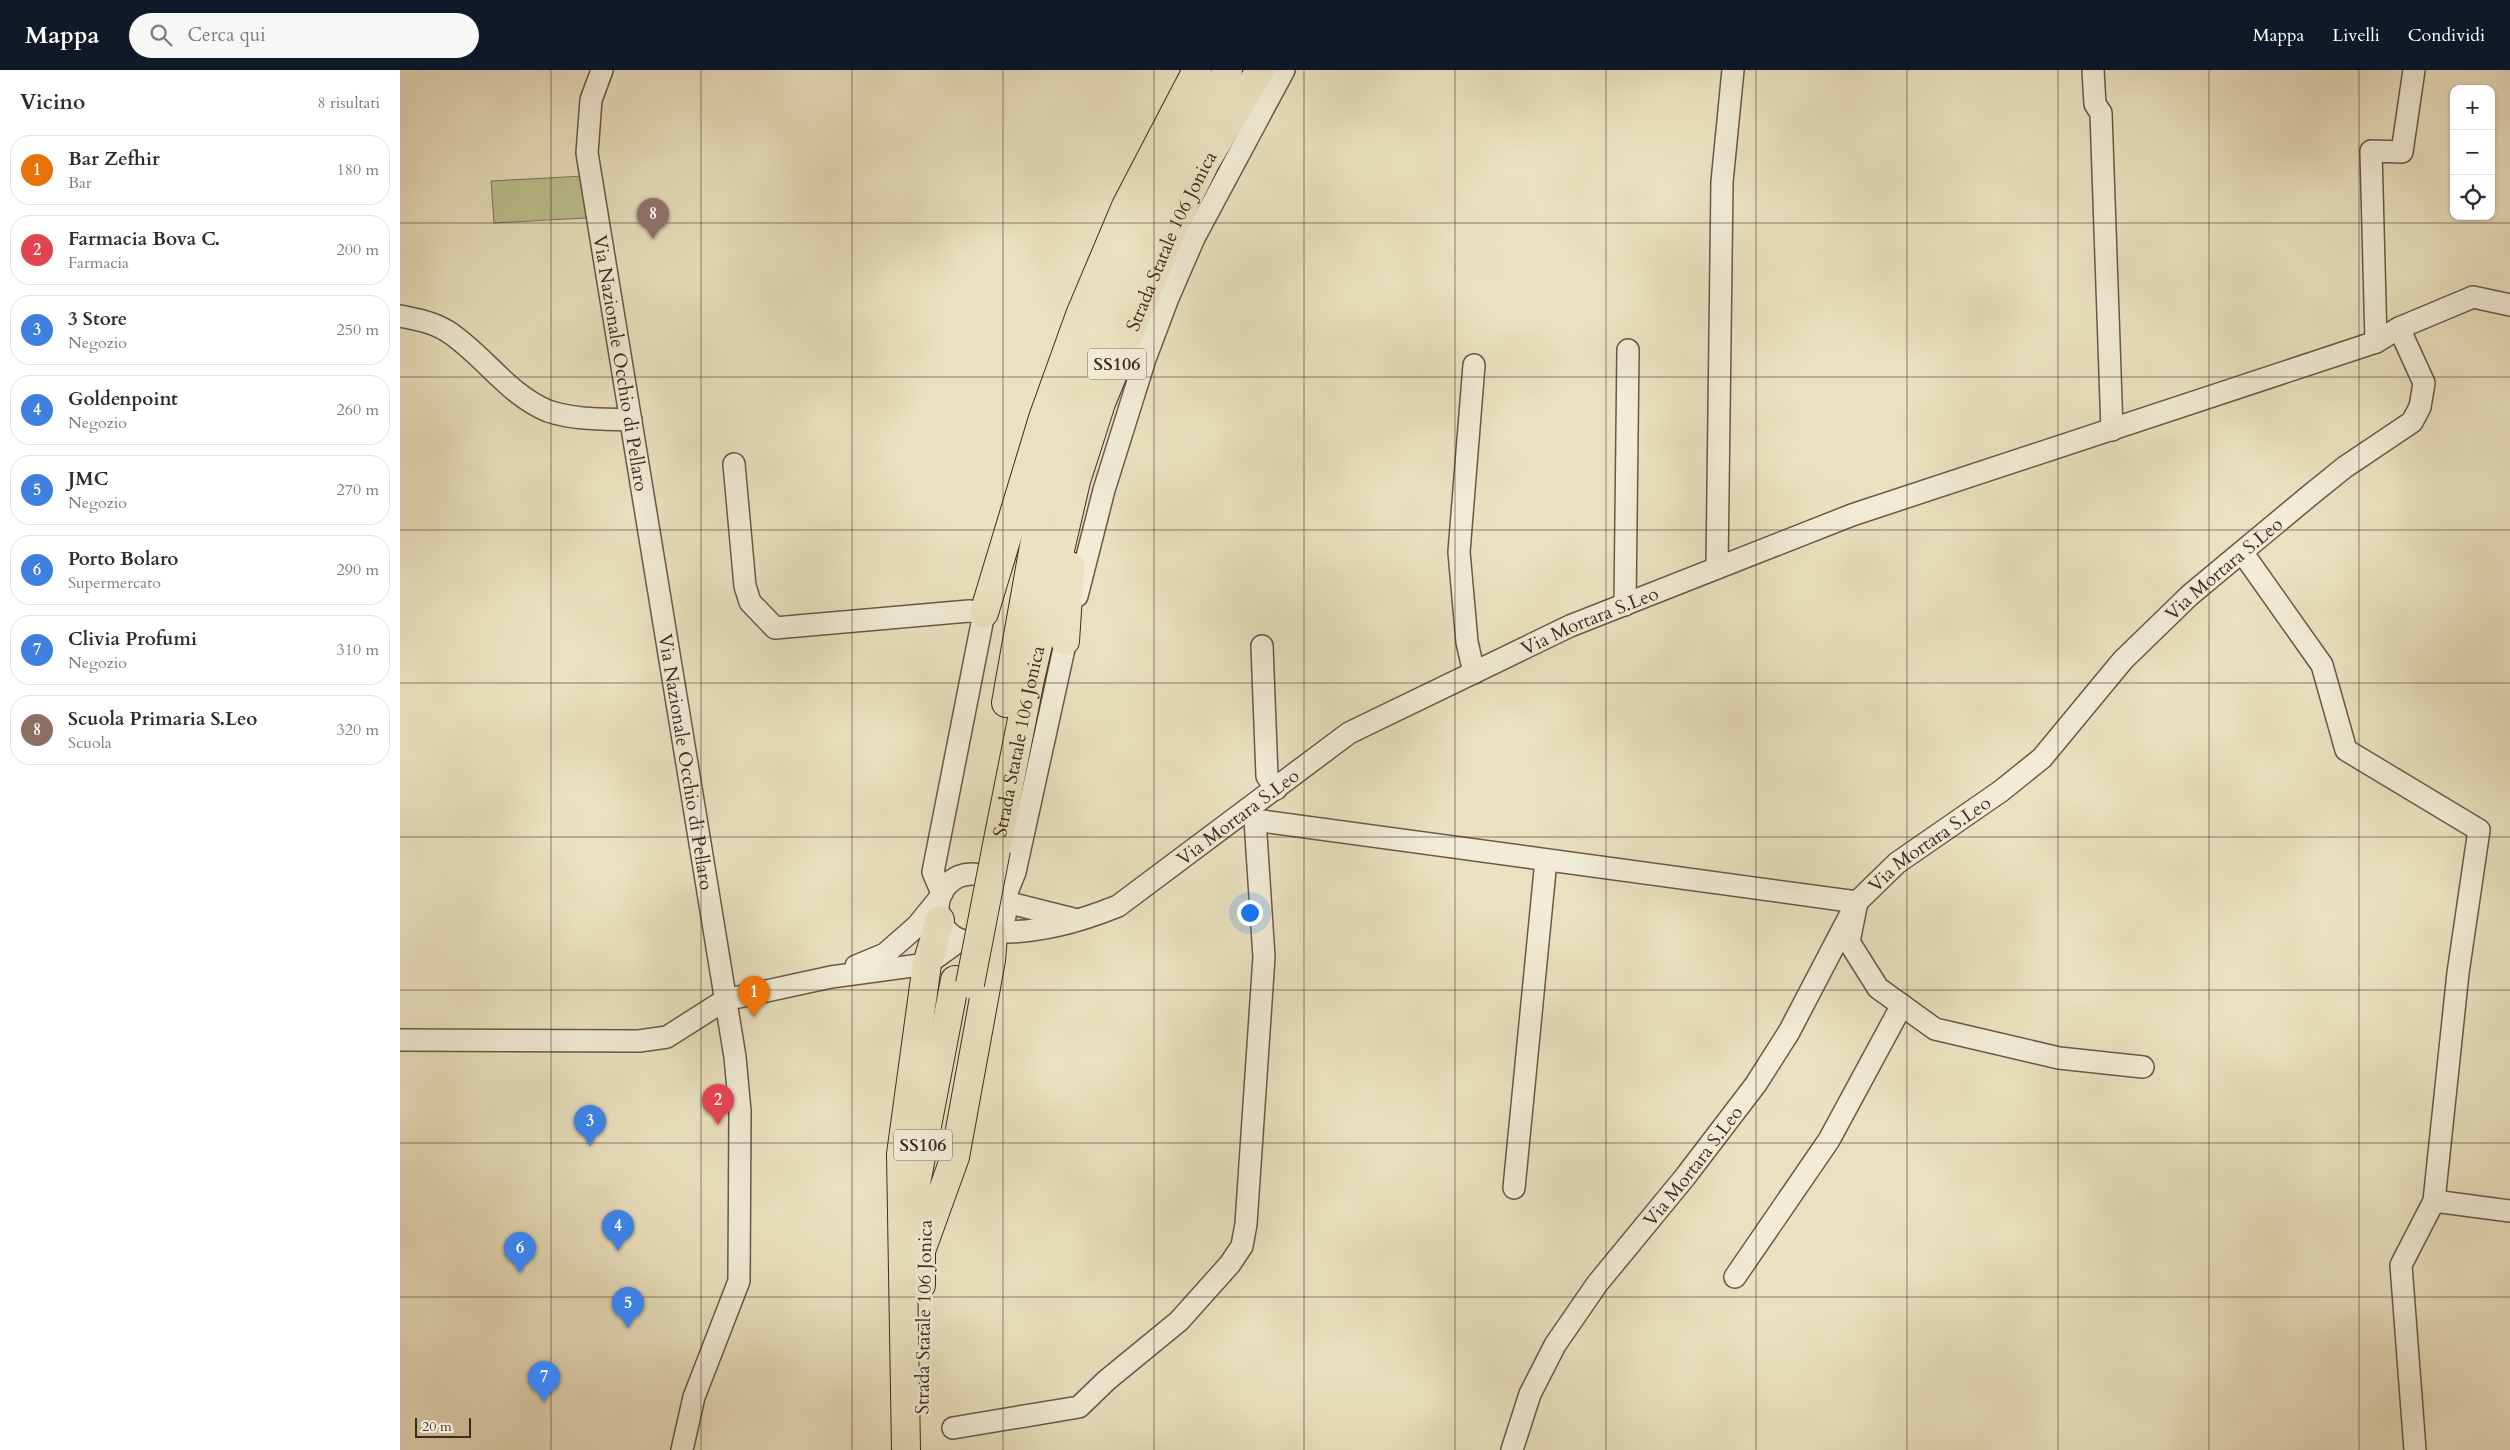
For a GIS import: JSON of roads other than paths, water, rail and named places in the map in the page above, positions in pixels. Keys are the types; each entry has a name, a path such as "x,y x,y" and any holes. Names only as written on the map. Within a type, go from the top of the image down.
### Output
{"main road":[{"path":"984,613 1043,418 1080,315 1126,206 1197,70"},
{"name":"Strada Statale 106 Jonica","path":"906,1450 912,1251 988,848 1040,518 1078,393 1150,213 1182,150 1228,70"},
{"name":"Strada Statale 106 Jonica","path":"988,848 1076,481 1101,403 1174,225 1206,161 1260,70"},
{"path":"1065,642 1076,481"},
{"path":"912,1251 900,1154 927,964 940,904"},
{"path":"912,1251 955,1157 995,934"},
{"name":"Strada Statale 106 Jonica","path":"912,1251 922,1450"}],"street":[{"name":"Via Nazionale Occhio di Pellaro","path":"602,70 591,100 587,153 725,1000 740,1111 739,1281 694,1397 682,1450"},
{"path":"1005,900 1015,872 1065,642 1104,490 1145,359 1168,298 1194,238 1284,70"},
{"path":"1718,568 1722,182 1733,70"},
{"path":"2093,70 2095,104 2102,113 2112,430"},
{"path":"2376,342 2370,151 2402,152 2414,70"},
{"name":"Via Mortara S.Leo","path":"995,934 1025,932 1083,920 1125,902 1251,815 1276,789 1349,733 1570,626 1852,516 2376,342 2399,328 2473,297 2510,305"},
{"path":"400,316 429,322 448,331 520,394 548,410 575,417 631,420"},
{"name":"Via Mortara S.Leo","path":"1512,1450 1530,1394 1554,1345 1597,1284 1685,1177 1756,1084 1788,1032 1857,902 1896,862 2001,791 2042,758 2123,660 2190,595 2345,467 2412,422 2420,407 2424,383 2399,328"},
{"path":"1625,605 1628,350"},
{"path":"1474,365 1459,552 1467,642 1474,672"},
{"path":"734,464 745,586 750,602 775,628 969,611 984,613 933,872 940,904 945,929 960,940 974,942 995,934 1005,918 1005,900 1002,890 990,879 974,874 958,877 952,881 940,904 886,954 831,977"},
{"path":"2242,552 2322,665 2346,750 2366,764 2479,830 2458,973 2434,1201 2401,1265 2415,1450"},
{"path":"1262,646 1267,776 1276,789"},
{"path":"953,1428 1079,1407 1107,1380 1179,1321 1230,1264 1242,1246 1246,1224 1264,957 1251,815 1546,860 1857,902 1849,942 1878,988 1935,1029 2059,1058 2143,1067"},
{"path":"1514,1188 1546,860"},
{"path":"1005,900 1039,912 1083,920"},
{"path":"400,1040 639,1041 666,1037 725,1000 831,977 927,964 960,940"},
{"path":"1735,1277 1829,1140 1902,1005"},
{"path":"2434,1201 2510,1211"}],"place":[{"name":"Scuola Primaria S.Leo","path":"653,239"},
{"name":"Bar Zefhir","path":"754,1017"},
{"name":"Farmacia Bova C.","path":"718,1125"},
{"name":"3 Store","path":"590,1146"},
{"name":"Goldenpoint","path":"618,1251"},
{"name":"Porto Bolaro","path":"520,1273"},
{"name":"JMC","path":"628,1328"},
{"name":"Clivia Profumi","path":"544,1402"}]}
